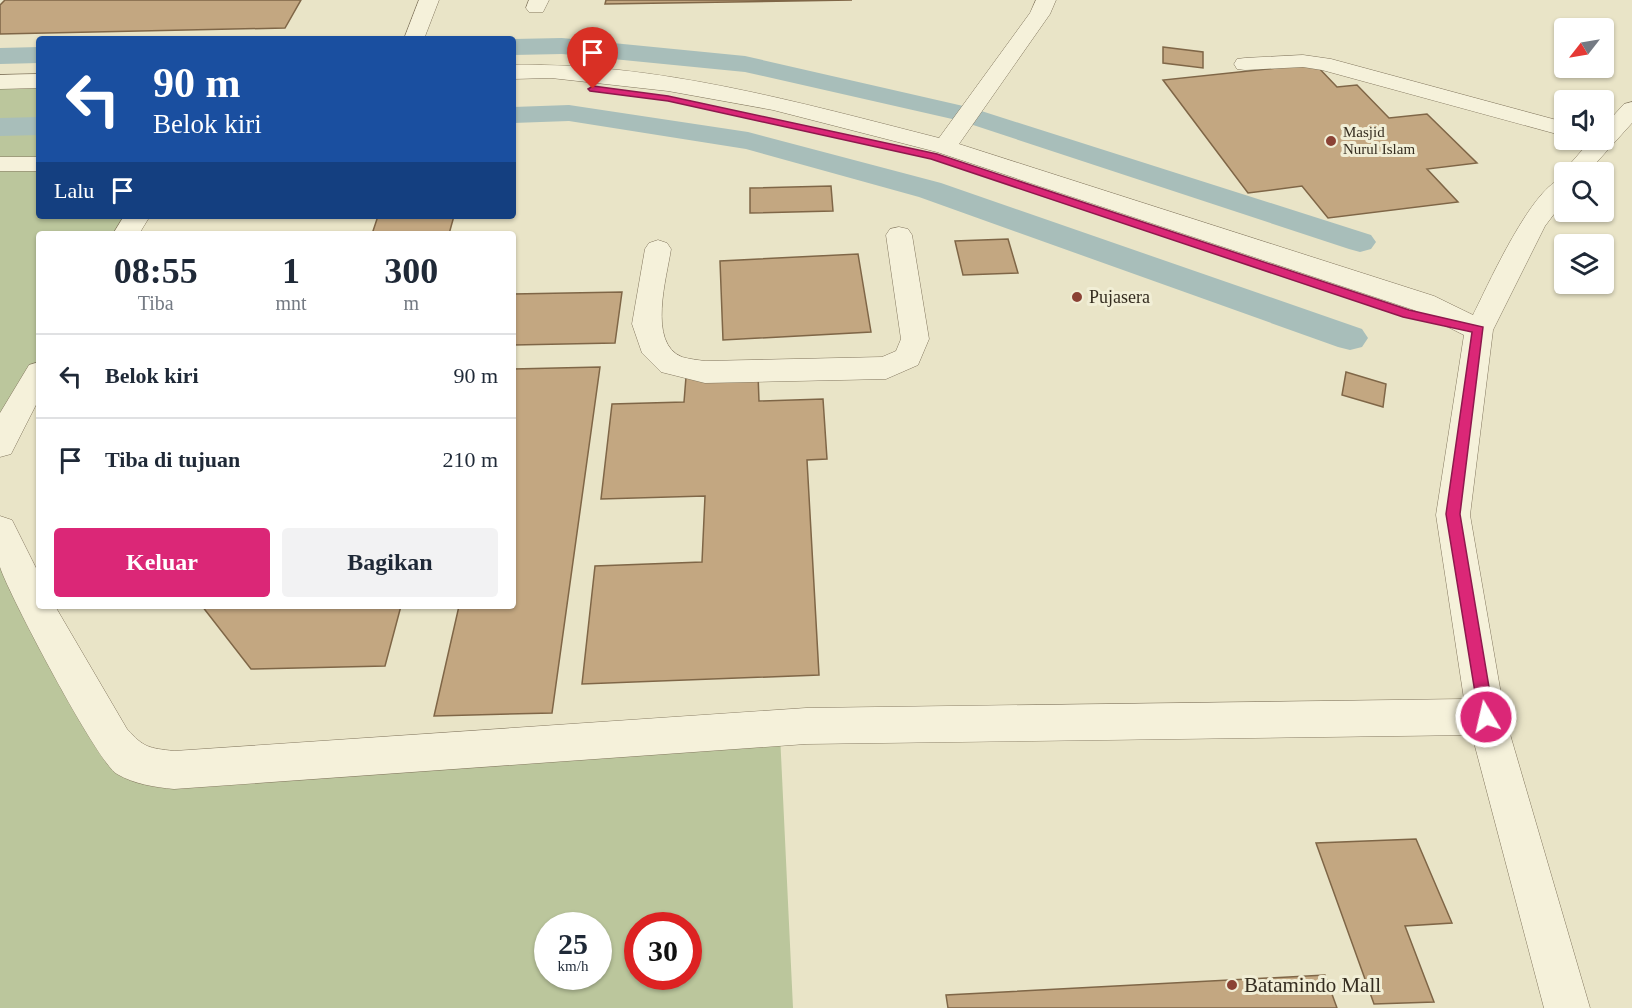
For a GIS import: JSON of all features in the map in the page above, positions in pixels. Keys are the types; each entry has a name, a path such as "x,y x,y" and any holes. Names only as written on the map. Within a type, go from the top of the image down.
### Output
{"street":[{"path":"415,36 429,0"},
{"path":"945,147 1040,14 1046,0"},
{"path":"1245,64 1303,62 1323,64 1520,114 1554,126"},
{"path":"516,72 550,71 656,83 762,100 945,147 1424,303 1479,330"},
{"path":"0,82 36,81"},
{"path":"516,89 593,89 668,99 934,157 1407,314 1479,330"},
{"path":"0,103 36,102"},
{"path":"1614,124 1632,109"},
{"path":"0,164 36,164"},
{"path":"1554,197 1533,223 1479,330 1453,514 1486,717 1568,1008"},
{"path":"658,249 646,324 652,346 671,365 705,372 886,368 908,358 915,339 899,235"},
{"path":"0,445 2,436 36,378"},
{"path":"0,530 36,604"},
{"path":"38,609 113,742 129,760 148,767 174,770 806,726 1486,717"}],"green space":[{"path":"36,84 36,219 140,219 134,231 36,231 36,391 0,451 0,85"},
{"path":"0,518 36,599 36,609 41,609 140,772 780,734 793,1008 0,1008"}],"building":[{"path":"5,0 301,0 285,28 0,34 0,5"},
{"path":"606,0 852,0 605,4"},
{"path":"1163,47 1203,52 1203,68 1163,63"},
{"name":"Masjid Nurul Islam","path":"1315,64 1337,87 1357,85 1389,118 1427,114 1477,163 1427,169 1458,202 1328,218 1302,186 1248,193 1163,80"},
{"path":"831,186 833,211 750,213 750,188"},
{"path":"377,219 453,219 450,231 373,231"},
{"path":"1008,239 1018,273 963,275 955,241"},
{"path":"858,254 871,332 723,340 720,261"},
{"path":"622,292 615,343 516,345 516,294"},
{"path":"600,367 552,713 434,716 458,609 516,609 516,369"},
{"path":"1346,372 1386,384 1383,407 1342,395"},
{"path":"758,374 759,401 823,399 827,459 807,460 819,675 582,684 595,566 702,562 705,496 601,499 612,404 684,402 686,377"},
{"path":"204,609 400,609 385,666 251,669"},
{"path":"1416,839 1452,923 1405,926 1434,1002 1374,1004 1316,843"},
{"name":"Batamindo Mall","path":"1325,975 1337,1008 948,1008 946,995"}],"waterway":[{"path":"516,47 562,46 745,64 959,113"},
{"path":"0,56 36,55"},
{"path":"516,115 569,113 748,141 930,190 1350,338"},
{"path":"972,116 1360,242"},
{"path":"0,127 36,126"}],"place":[{"name":"Masjid Nurul Islam","path":"1331,141"},
{"name":"Pujasera","path":"1077,297"},
{"name":"Batamindo Mall","path":"1232,985"}],"route":[{"path":"593,89 668,99 934,157 1407,314 1479,330 1453,514 1486,717"}]}
